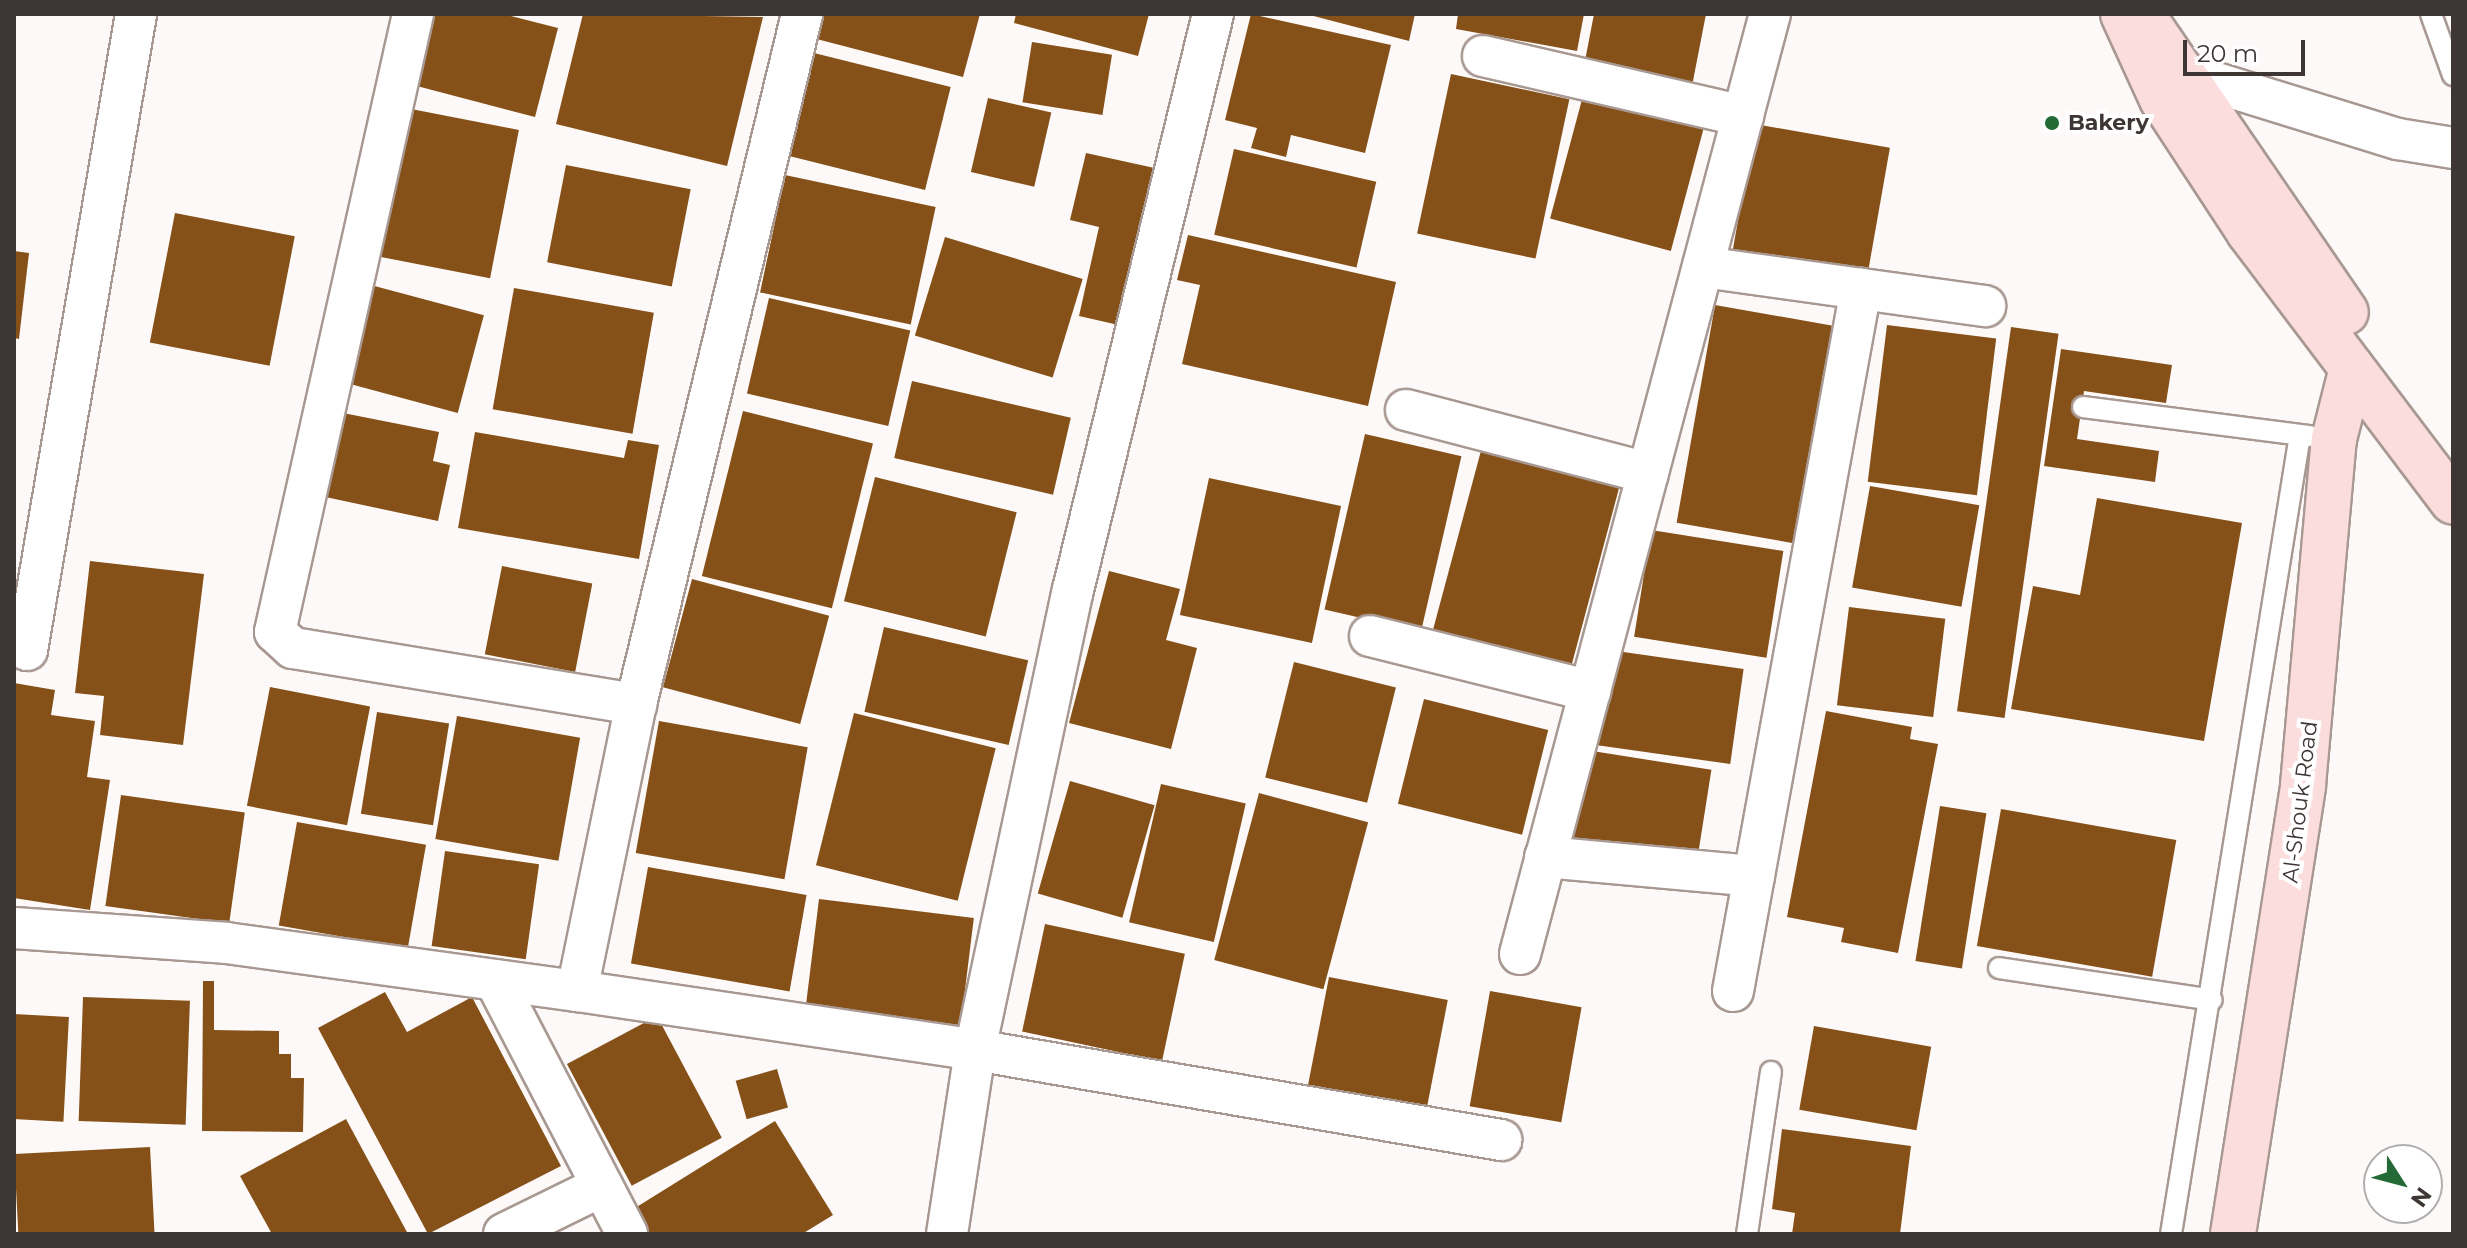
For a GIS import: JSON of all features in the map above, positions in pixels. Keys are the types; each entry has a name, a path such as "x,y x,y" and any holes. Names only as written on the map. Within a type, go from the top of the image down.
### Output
{"main road":[{"path":"2140,15 2181,72 2453,502"},
{"path":"2140,15 2162,99 2363,360 2453,455"},
{"name":"Al-Shouk Road","path":"2233,1234 2303,785 2317,437 2363,360"}],"street":[{"path":"27,650 136,14"},
{"path":"413,14 275,632 293,648 636,704"},
{"path":"577,991 636,704 802,14"},
{"path":"947,1234 975,1050 1073,590 1213,14"},
{"path":"1520,954 1770,14"},
{"path":"1483,56 1743,116"},
{"path":"2181,72 2398,139 2453,148"},
{"path":"1703,267 1985,306"},
{"path":"1733,991 1861,289"},
{"path":"1406,410 1648,473"},
{"path":"1370,636 1590,691"},
{"path":"1545,857 1754,876"},
{"path":"14,928 226,943 577,991 975,1050 1501,1140"},
{"path":"495,980 627,1234"},
{"path":"504,1234 602,1186"}],"lane":[{"path":"2431,14 2453,75"},
{"path":"2083,407 2317,437 2171,1234"},
{"path":"1999,968 2212,1000"},
{"path":"1747,1234 1771,1072"}],"building":[{"path":"432,14 503,14 558,28 535,117 413,85"},
{"path":"583,14 763,17 727,166 556,124"},
{"path":"811,14 980,14 963,77 805,36"},
{"path":"1016,14 1149,14 1138,56 1014,23"},
{"path":"1251,14 1391,45 1365,153 1291,135 1286,157 1251,148 1257,128 1225,120"},
{"path":"1306,14 1415,14 1409,41"},
{"path":"1458,14 1584,14 1577,51 1456,29"},
{"path":"1594,14 1706,14 1692,86 1584,66"},
{"path":"1032,42 1112,55 1102,115 1022,102"},
{"path":"810,52 951,87 925,190 784,155"},
{"path":"1451,74 1569,99 1535,259 1417,233"},
{"path":"1584,92 1705,124 1671,251 1550,219"},
{"path":"988,98 1051,113 1034,187 971,172"},
{"path":"406,108 519,130 490,278 377,256"},
{"path":"1755,124 1890,148 1868,274 1733,250"},
{"path":"1234,149 1376,182 1356,268 1214,235"},
{"path":"1086,153 1159,169 1123,326 1079,316 1099,227 1070,220"},
{"path":"566,165 691,189 672,286 547,262"},
{"path":"785,175 936,207 911,324 760,292"},
{"path":"175,213 295,236 270,366 150,343"},
{"path":"1188,235 1396,282 1368,406 1182,364 1200,285 1177,280"},
{"path":"945,237 1083,279 1053,378 915,335"},
{"path":"14,251 29,253 19,339 14,338"},
{"path":"367,284 484,315 458,413 341,382"},
{"path":"514,288 654,313 632,434 493,409"},
{"path":"769,298 910,331 888,426 747,393"},
{"path":"1715,305 1840,327 1802,545 1677,523"},
{"path":"1887,325 1996,338 1977,495 1868,482"},
{"path":"2011,327 2059,334 2005,718 1957,711"},
{"path":"2061,349 2172,365 2166,403 2084,391 2077,439 2159,451 2155,482 2044,466"},
{"path":"912,381 1071,418 1053,495 894,458"},
{"path":"333,411 439,432 433,461 450,465 438,521 316,495"},
{"path":"743,411 873,443 832,608 702,576"},
{"path":"475,432 624,458 628,440 659,445 639,559 458,528"},
{"path":"1365,434 1461,456 1421,632 1325,609"},
{"path":"1482,447 1620,484 1569,673 1431,636"},
{"path":"875,477 1017,512 986,637 844,601"},
{"path":"1209,478 1341,506 1312,643 1180,615"},
{"path":"1870,486 1979,505 1961,607 1852,587"},
{"path":"2097,498 2242,523 2204,741 2011,709 2033,586 2080,595"},
{"path":"1651,530 1783,551 1766,658 1634,637"},
{"path":"90,561 204,574 183,745 100,735 104,696 75,693"},
{"path":"502,566 592,584 575,672 485,654"},
{"path":"1109,571 1180,589 1166,640 1197,648 1171,749 1069,723"},
{"path":"692,579 829,616 800,724 663,687"},
{"path":"1849,607 1945,619 1933,717 1837,705"},
{"path":"884,627 1028,660 1009,745 864,712"},
{"path":"1602,649 1744,669 1730,764 1589,744"},
{"path":"1294,662 1396,687 1367,803 1265,777"},
{"path":"14,683 55,690 51,715 95,721 87,777 110,780 90,910 14,898"},
{"path":"270,687 370,706 347,825 247,806"},
{"path":"1424,699 1548,730 1522,835 1398,804"},
{"path":"1826,711 1912,727 1910,739 1938,744 1898,953 1841,942 1844,928 1787,917"},
{"path":"377,712 449,723 433,825 361,814"},
{"path":"854,713 996,748 958,901 816,865"},
{"path":"457,716 580,738 558,861 435,839"},
{"path":"659,721 808,747 784,879 636,853"},
{"path":"1586,750 1711,770 1697,862 1571,842"},
{"path":"1070,781 1155,805 1122,918 1038,893"},
{"path":"1161,784 1246,804 1214,942 1129,922"},
{"path":"1259,793 1368,822 1323,989 1214,960"},
{"path":"121,795 245,812 229,923 105,906"},
{"path":"1940,806 1986,813 1962,968 1915,961"},
{"path":"2001,809 2176,840 2152,977 1977,946"},
{"path":"297,822 426,845 408,948 279,925"},
{"path":"445,851 539,864 526,959 432,946"},
{"path":"648,867 807,895 790,991 631,964"},
{"path":"819,899 974,918 961,1025 806,1006"},
{"path":"1045,924 1185,954 1162,1061 1022,1032"},
{"path":"1329,977 1448,1000 1426,1111 1307,1088"},
{"path":"203,981 214,981 214,1030 279,1031 279,1054 291,1054 291,1078 304,1078 303,1132 202,1131"},
{"path":"1490,991 1582,1007 1561,1122 1470,1106"},
{"path":"385,992 407,1032 472,997 561,1166 428,1234 318,1028"},
{"path":"83,997 190,1001 186,1125 79,1121"},
{"path":"14,1014 69,1017 63,1122 14,1119"},
{"path":"657,1016 722,1138 632,1186 567,1064"},
{"path":"1814,1026 1931,1047 1916,1130 1799,1110"},
{"path":"777,1069 788,1107 747,1119 736,1081"},
{"path":"346,1119 408,1234 272,1234 240,1176"},
{"path":"775,1121 833,1215 802,1234 650,1234 635,1208"},
{"path":"1782,1129 1911,1146 1900,1234 1792,1234 1795,1213 1772,1209"},
{"path":"150,1147 155,1234 18,1234 14,1154"}],"place":[{"name":"Bakery","path":"2052,123"}]}
